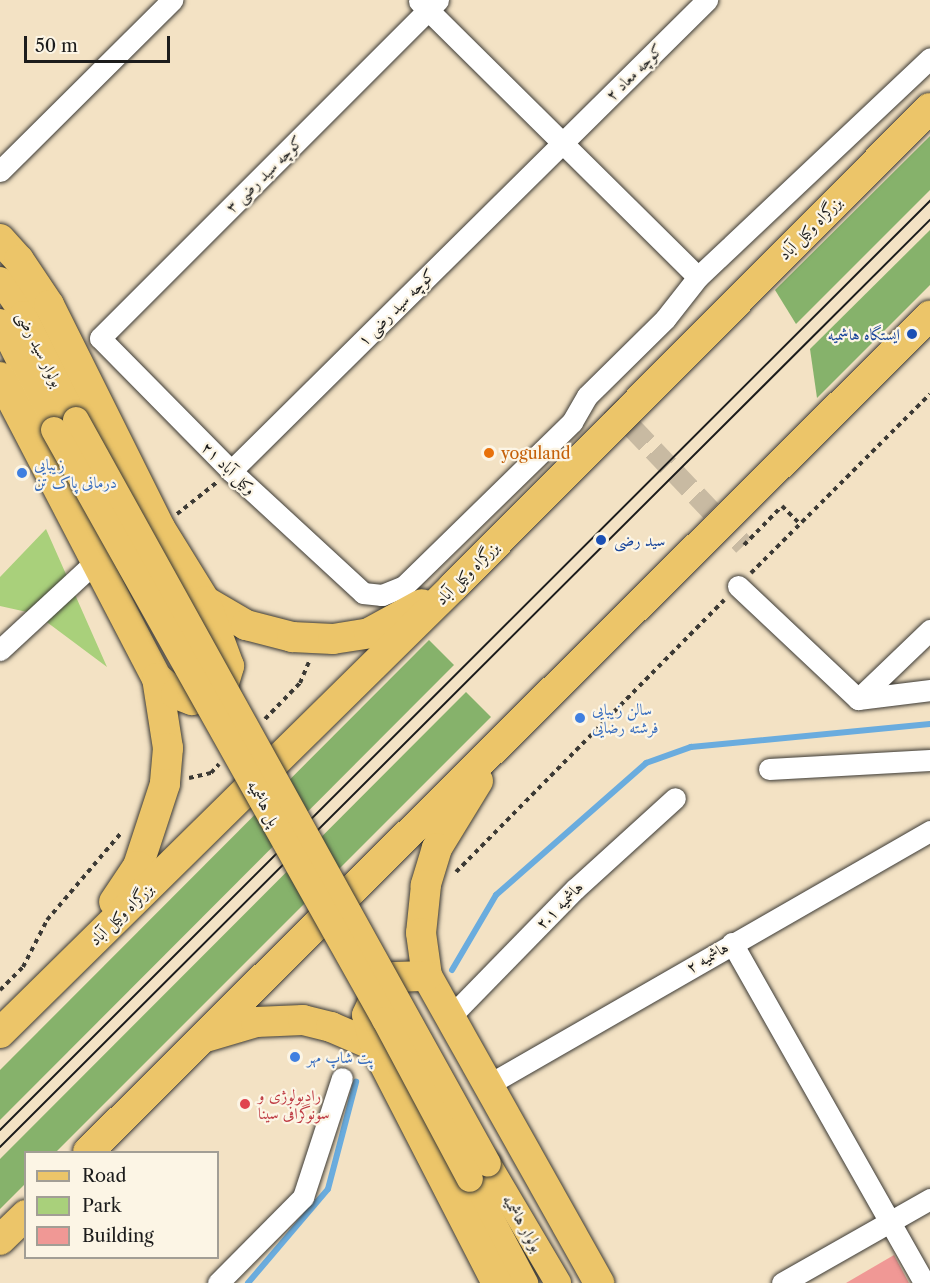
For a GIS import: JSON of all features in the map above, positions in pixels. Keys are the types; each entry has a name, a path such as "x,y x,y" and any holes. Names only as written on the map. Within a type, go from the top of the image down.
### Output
{"highway":[{"name":"بزرگراه وکیل آباد","path":"0,1033 453,587 930,108"},
{"path":"0,239 19,260 49,305 160,528 205,601 229,666 223,686 212,695 192,699 176,694 157,678"},
{"path":"89,1151 930,316"},
{"path":"0,377 157,678 168,748 165,784 138,866 82,952 0,1007"},
{"path":"205,601 246,625 292,637 333,639 369,633 453,587"},
{"path":"501,742 437,848 426,885 421,933 427,976 486,1086 599,1283"},
{"path":"427,976 411,973 381,985 367,1015 375,1046 497,1283"},
{"path":"203,1038 256,1023 303,1020 331,1027 375,1046"},
{"path":"0,1240 24,1217"}],"main road":[{"name":"بولوار سید رضی","path":"0,280 23,314 65,425"},
{"name":"بولوار سید رضی","path":"0,322 65,425"},
{"name":"پل هاشمیه","path":"65,425 479,1171"},
{"name":"بولوار هاشمیه","path":"479,1171 525,1283"},
{"name":"بولوار هاشمیه","path":"479,1171 558,1283"}],"street":[{"path":"0,171 172,0"},
{"name":"کوچه معاد ۲","path":"561,144 707,0"},
{"path":"428,3 561,144 698,277 930,58"},
{"name":"کوچه سید رضی ۳","path":"100,338 428,3"},
{"name":"کوچه سید رضی ۱","path":"231,471 561,144"},
{"name":"۲۱ وکیل آباد","path":"100,338 231,471 363,593 382,595 404,586 572,422 587,396 665,319 698,277"},
{"path":"2,645 95,562"},
{"path":"738,586 858,699"},
{"path":"858,699 930,630"},
{"path":"858,699 930,690"},
{"path":"769,769 930,760"},
{"name":"هاشمیه ۲.۱","path":"449,1018 575,888 675,798"},
{"name":"هاشمیه ۲","path":"486,1086 930,831"},
{"path":"732,943 924,1283"},
{"path":"218,1283 303,1197 342,1078"},
{"path":"782,1283 930,1199"}],"path":[{"path":"450,881 738,586 930,394"},
{"path":"160,528 231,471"},
{"path":"744,545 782,506 800,524"}],"green space":[{"path":"930,136 930,190 796,324 775,290"},
{"path":"930,230 930,285 817,398 810,349"},
{"path":"46,529 107,667 36,614 0,606 0,577"},
{"path":"429,640 454,665 0,1120 0,1070"},
{"path":"466,692 491,717 57,1151 24,1151 24,1185 0,1209 0,1159"}],"building":[{"path":"894,1255 909,1283 846,1283"}],"waterway":[{"path":"452,970 496,895 646,763 691,747 930,724"},
{"path":"248,1283 328,1189 356,1082"}],"tunnel":[{"path":"611,405 744,545"}],"tram line":[{"path":"0,1130 930,201"},
{"path":"0,1147 930,220"}],"place":[{"name":"ایستگاه هاشمیه","path":"912,334"},
{"name":"yoguland","path":"489,453"},
{"name":"زیبایی درمانی پاک تن","path":"22,473"},
{"name":"سید رضی","path":"601,540"},
{"name":"سالن زیبایی فرشته رضایی","path":"580,718"},
{"name":"پت شاپ مهر","path":"295,1057"},
{"name":"رادیولوژی و سونوگرافی سینا","path":"245,1104"}]}
